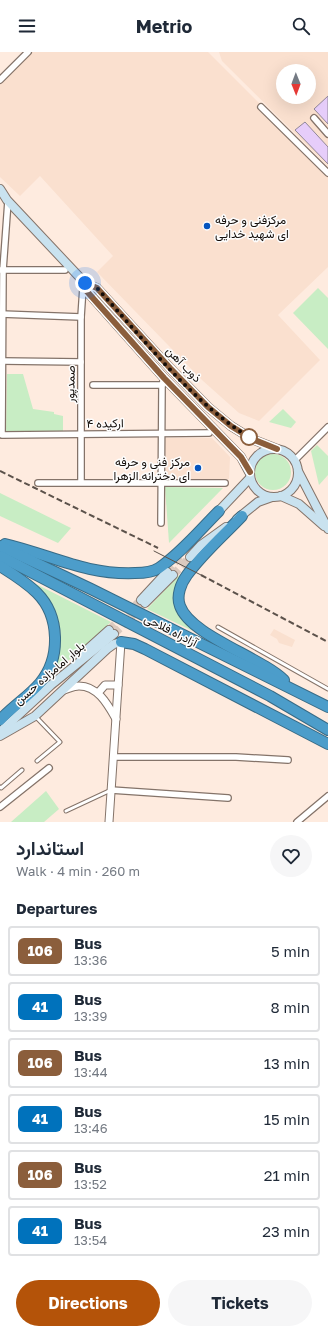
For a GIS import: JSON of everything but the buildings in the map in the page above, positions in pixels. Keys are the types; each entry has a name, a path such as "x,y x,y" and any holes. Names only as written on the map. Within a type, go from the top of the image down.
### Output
{"highway":[{"path":"0,543 24,548 74,566 103,572 143,572 158,569 219,511"},
{"path":"242,516 187,575 178,595 180,607 201,630 278,673 294,689"},
{"name":"آزادراه فلاحی","path":"0,546 91,589 328,707"},
{"name":"آزادراه فلاحی","path":"0,556 270,696 328,730"},
{"path":"0,566 23,581 38,594 49,611 55,630 54,657 41,682 0,720"},
{"path":"115,635 145,649 328,744"}],"main road":[{"name":"ذوب آهن","path":"0,189 5,199 84,285 163,382 241,457 250,475"},
{"name":"ذوب آهن","path":"84,285 97,288 170,368 231,426 252,439 277,449"},
{"path":"163,382 170,368"},
{"path":"181,554 250,475 255,458 261,452 277,449 285,451 294,461 328,529"},
{"path":"190,557 201,545 242,516 258,502 272,497 281,496 288,492 298,479 298,470"},
{"path":"250,475 258,491 272,497"},
{"path":"281,496 299,504 328,529"},
{"path":"143,602 170,573"},
{"path":"0,736 35,716 114,644 115,635"},
{"name":"بلوار امامزاده حسن","path":"0,725 115,635"},
{"name":"بلوار امامزاده حسن","path":"0,732 51,685 115,635"}],"street":[{"path":"0,80 28,52"},
{"path":"260,107 328,174"},
{"path":"314,118 328,134"},
{"path":"1,405 1,375 3,361 1,270 5,199"},
{"path":"1,270 65,270"},
{"name":"صمدپور","path":"81,482 81,317 84,285"},
{"path":"2,314 81,317"},
{"path":"3,361 81,362"},
{"path":"93,385 163,382 161,434 161,523"},
{"name":"ارکیده ۴","path":"1,405 2,435 209,433"},
{"path":"294,461 328,427"},
{"path":"38,483 225,483"},
{"path":"109,822 118,685 115,635"},
{"path":"98,693 105,685 118,685"},
{"path":"64,690 79,686 98,693 107,703 116,719"},
{"path":"113,757 236,757 288,760"},
{"path":"0,807 49,768"},
{"path":"111,790 228,798"},
{"path":"297,822 328,796"}],"lane":[{"path":"218,627 328,689"},
{"path":"35,716 60,742 37,761"},
{"path":"0,787 1,788 22,770"},
{"path":"66,811 111,790"}],"shaded area":[{"name":"مرکزفنی و حرفه ای شهید خدایی","path":"29,52 208,52 328,172 328,267 278,315 320,360 259,421 239,413 202,380 97,272 113,256 40,176 20,196 0,177 0,80"},
{"path":"219,52 328,52 328,166 222,61"},
{"name":"مرکز فنی و حرفه ای دخترانه الزهرا","path":"165,438 212,438 230,457 229,479 166,479"},
{"path":"274,629 295,640 292,647 279,643 277,639 270,635"}],"green space":[{"path":"318,288 328,298 328,349 293,313"},
{"path":"7,374 23,374 33,409 54,412 54,414 63,416 63,431 6,432"},
{"path":"283,409 296,422 291,428 269,422"},
{"path":"317,445 328,456 328,475 319,485 311,451"},
{"path":"277,454 286,459 290,465 290,479 286,485 277,490 269,490 260,485 256,479 255,468 260,459 266,455"},
{"path":"165,487 223,488 169,543"},
{"path":"0,493 71,528 58,543 0,516"},
{"path":"179,575 181,578 181,615 193,631 147,609"},
{"path":"34,583 111,622 46,681 58,654 60,630 58,618 52,606 45,595"},
{"path":"46,791 59,809 44,822 11,822"}],"tunnel":[{"path":"167,572 180,556"},
{"path":"173,575 190,557"},
{"path":"109,630 141,600"},
{"path":"114,634 145,603"}],"tram line":[{"path":"154,551 201,575"}],"railway":[{"path":"0,471 158,548"},
{"path":"201,575 328,642"}],"bus line":[{"name":"106","path":"250,472 241,457 164,378 83,287 85,283 97,288 208,407 231,426 252,439 277,449"}],"place":[{"name":"مرکزفنی و حرفه ای شهید خدایی","path":"207,226"},
{"name":"مرکز فنی و حرفه ای دخترانه الزهرا","path":"198,468"}],"route":[{"path":"85,283 97,288 208,407 231,426 252,439 249,437"}]}
